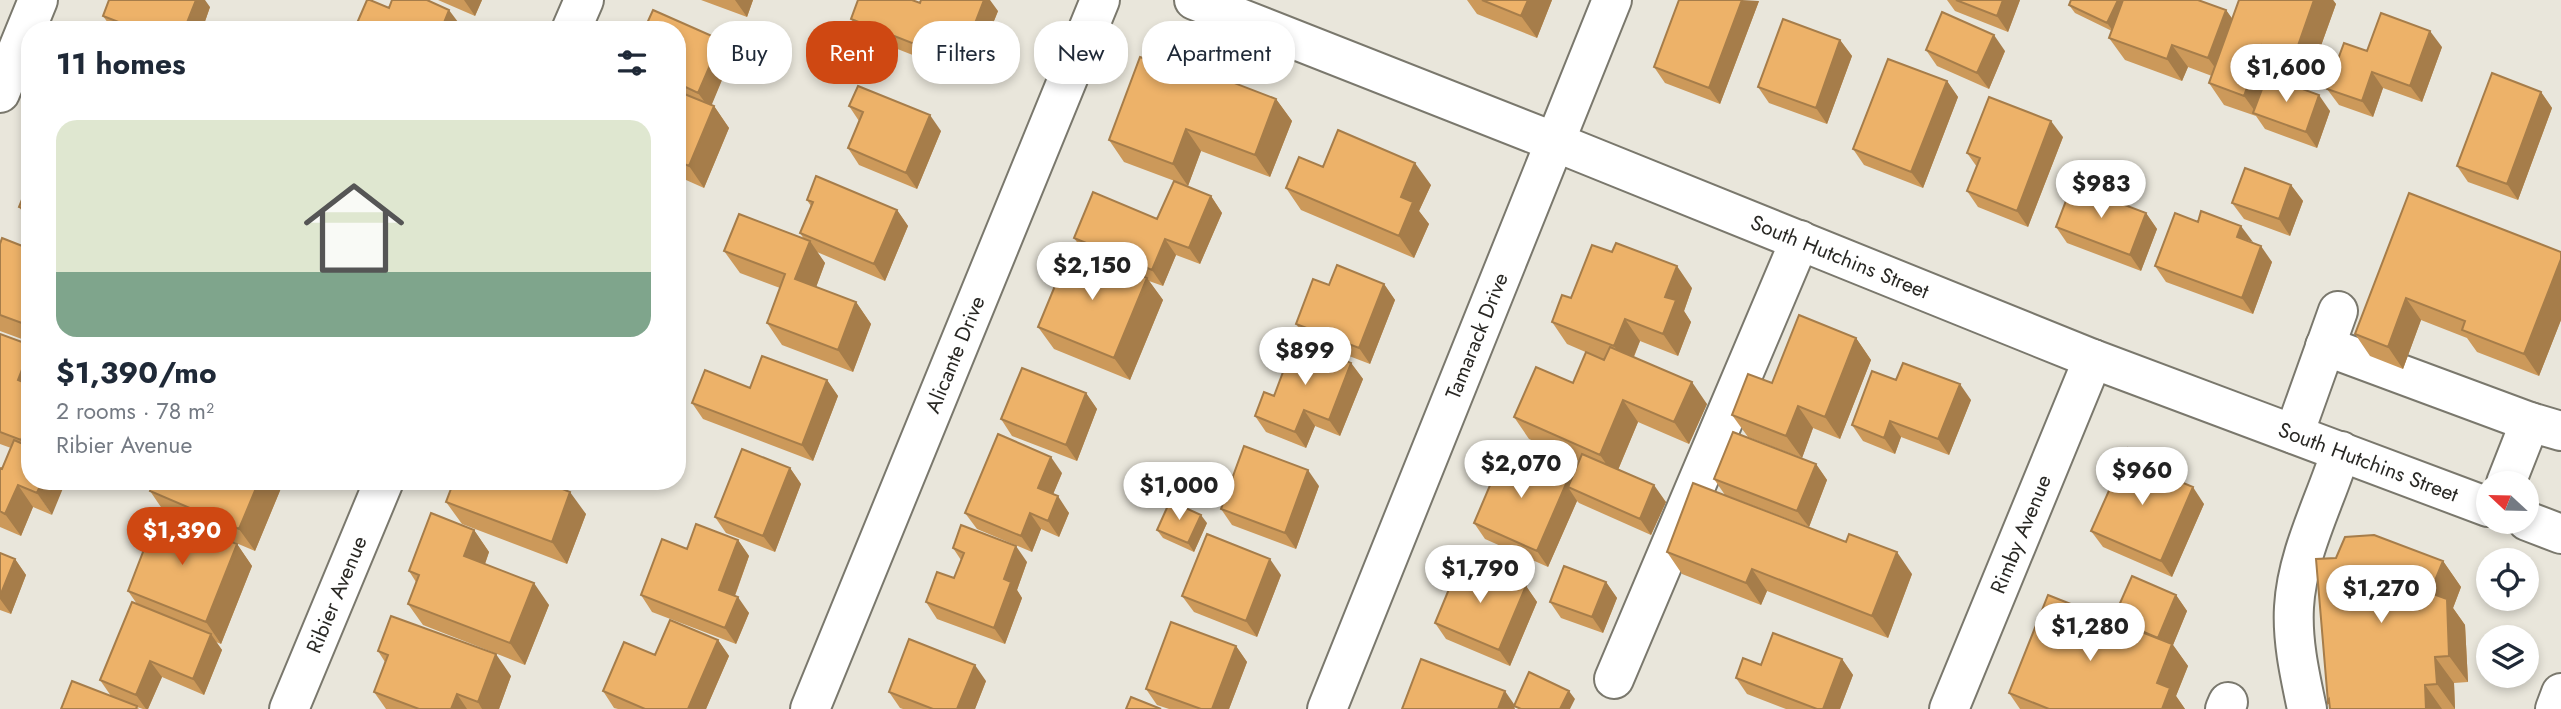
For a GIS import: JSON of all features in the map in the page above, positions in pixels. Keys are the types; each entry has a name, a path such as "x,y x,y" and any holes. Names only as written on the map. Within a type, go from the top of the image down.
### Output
{"street":[{"path":"29,21 38,0"},
{"path":"575,21 584,0"},
{"name":"Alicante Drive","path":"810,709 1100,0"},
{"name":"South Hutchins Street","path":"1194,0 1556,142 2093,359 2476,502"},
{"name":"Tamarack Drive","path":"1327,709 1612,0"},
{"path":"0,93 21,42"},
{"path":"1614,679 1800,240"},
{"path":"2294,434 2338,311"},
{"path":"2325,346 2545,426 2514,471"},
{"name":"Rimby Avenue","path":"1949,709 2093,359"},
{"path":"2307,709 2299,671 2294,607 2303,555 2341,451"},
{"name":"Ribier Avenue","path":"289,709 380,490"},
{"path":"2539,526 2561,534"},
{"path":"2555,709 2561,693"}],"building":[{"path":"109,0 196,0 188,21 116,21 103,16"},
{"path":"367,0 389,8 392,0 427,0 449,10 445,21 358,21"},
{"path":"858,0 912,0 920,3 921,0 984,0 976,21 912,21 912,43 898,38 898,21 851,19"},
{"path":"1482,0 1528,0 1521,16"},
{"path":"1679,0 1742,0 1709,88 1654,67"},
{"path":"1956,0 2003,0 1997,16"},
{"path":"2071,0 2118,0 2107,23 2069,5"},
{"path":"2123,0 2198,0 2226,10 2208,58 2172,45 2167,59 2109,38"},
{"path":"2239,0 2314,0 2294,57 2262,45 2244,96 2209,83"},
{"path":"653,10 678,21 648,21"},
{"path":"1942,12 1994,35 1977,73 1926,50"},
{"path":"2381,13 2430,31 2410,86 2372,72 2362,101 2327,89 2344,43 2367,51"},
{"path":"1783,19 1840,40 1816,108 1758,87"},
{"path":"686,25 707,34 707,72 698,93 686,87"},
{"path":"1140,57 1142,84 1237,84 1276,99 1255,155 1186,129 1173,164 1109,140"},
{"path":"1888,59 1947,81 1911,172 1853,149"},
{"path":"2492,73 2541,92 2507,184 2457,166"},
{"path":"2267,76 2319,95 2306,132 2253,113"},
{"path":"858,86 930,115 906,173 848,148 863,112 849,106"},
{"path":"686,95 714,106 689,166 686,165"},
{"path":"1989,97 2051,121 2017,211 1967,191 1980,158 1967,153"},
{"path":"1338,130 1415,163 1401,197 1413,202 1399,236 1286,188 1299,157 1323,167"},
{"path":"2245,168 2291,185 2279,219 2232,203"},
{"path":"816,176 897,210 874,264 800,233 813,202 807,200"},
{"path":"1174,181 1211,196 1189,248 1165,239 1152,270 1074,238 1093,192 1157,219"},
{"path":"2072,185 2146,213 2130,255 2056,227"},
{"path":"2409,193 2561,252 2561,259 2524,354 2462,330 2465,321 2406,298 2388,347 2355,334"},
{"path":"2201,211 2241,226 2237,237 2261,246 2242,298 2155,266 2175,213 2198,222"},
{"path":"739,214 810,241 795,279 856,302 838,350 767,323 785,274 724,251"},
{"path":"2,238 21,245 21,323 0,315"},
{"path":"1616,243 1677,266 1665,297 1676,300 1663,334 1625,319 1614,346 1552,322 1562,295 1571,298 1592,245 1612,252"},
{"path":"1071,247 1147,278 1114,358 1038,327"},
{"path":"1337,265 1384,284 1359,348 1296,324 1313,279 1329,285"},
{"path":"1799,315 1856,338 1825,417 1798,406 1786,436 1732,415 1748,374 1772,383"},
{"path":"0,334 21,342 21,372 18,380 21,381 21,440 0,432"},
{"path":"1295,340 1351,363 1329,420 1304,410 1295,432 1255,416 1264,392 1274,396"},
{"path":"1610,347 1692,382 1674,422 1623,400 1600,455 1514,417 1536,367 1573,383 1586,352 1604,360"},
{"path":"762,356 827,380 802,445 692,403 705,370 750,388"},
{"path":"1903,363 1960,384 1938,439 1890,421 1884,438 1852,425 1872,371 1896,380"},
{"path":"1022,368 1086,393 1066,445 1001,419"},
{"path":"1733,432 1816,464 1797,511 1714,479"},
{"path":"998,434 1051,457 1038,488 1058,496 1048,521 1030,513 1021,536 965,513"},
{"path":"14,440 21,443 21,486 18,485 5,514 0,511 0,468 2,469"},
{"path":"1244,446 1308,470 1285,533 1221,509"},
{"path":"2128,448 2154,459 2150,469 2193,487 2161,561 2091,531"},
{"path":"742,449 790,468 763,536 715,517"},
{"path":"1505,450 1569,477 1537,551 1474,523"},
{"path":"1582,454 1654,485 1640,519 1568,487"},
{"path":"1693,483 1846,542 1849,534 1897,552 1872,616 1752,569 1746,583 1667,552"},
{"path":"150,490 255,490 239,529"},
{"path":"451,490 570,492 552,542 446,502"},
{"path":"1170,501 1201,515 1188,543 1157,530"},
{"path":"158,513 237,544 206,622 128,591"},
{"path":"431,513 474,530 464,556 534,583 510,643 408,604 419,575 409,571"},
{"path":"696,524 738,540 719,590 738,597 725,628 641,595 662,539 687,549"},
{"path":"961,525 1016,546 1004,579 1011,582 994,628 926,602 937,572 954,578 964,553 953,548"},
{"path":"1207,534 1270,559 1246,621 1182,596"},
{"path":"2374,535 2443,561 2430,593 2447,599 2449,656 2435,657 2437,684 2425,685 2426,709 2330,709 2316,559 2336,558 2345,537"},
{"path":"0,553 15,559 0,596"},
{"path":"1461,560 1526,586 1499,650 1435,623"},
{"path":"1564,566 1606,582 1592,617 1550,602"},
{"path":"2132,576 2176,595 2158,638 2113,619"},
{"path":"2048,595 2172,644 2157,683 2170,688 2162,709 2049,709 2009,693"},
{"path":"132,602 211,634 193,679 150,661 136,695 100,680"},
{"path":"391,616 496,654 478,702 457,694 451,709 419,709 374,692 388,655 378,651"},
{"path":"670,620 718,640 688,709 645,709 603,691 624,642 655,655"},
{"path":"1171,622 1236,646 1212,709 1201,709 1146,689"},
{"path":"1773,633 1842,659 1823,709 1736,678 1743,658 1761,665"},
{"path":"909,639 975,665 957,709 933,709 889,692"},
{"path":"1421,659 1505,691 1498,709 1402,709"},
{"path":"1529,672 1569,691 1560,709 1521,709 1514,706"},
{"path":"72,681 137,706 136,709 61,709"},
{"path":"1131,697 1161,709 1126,709"}]}
